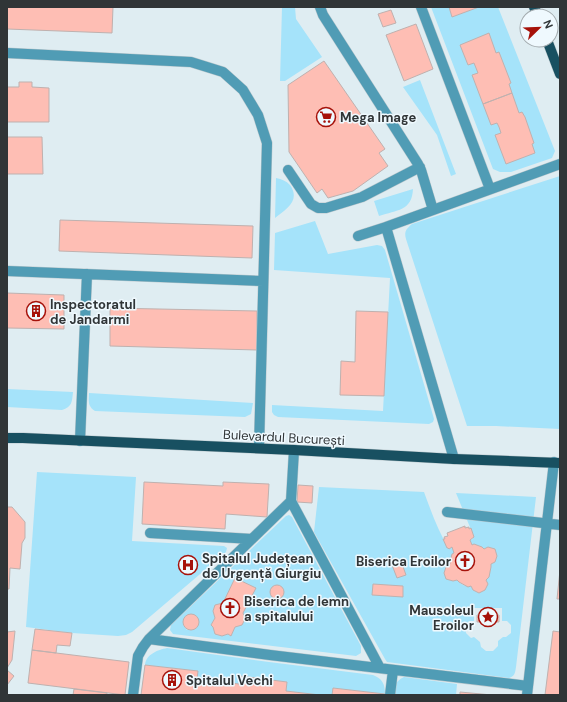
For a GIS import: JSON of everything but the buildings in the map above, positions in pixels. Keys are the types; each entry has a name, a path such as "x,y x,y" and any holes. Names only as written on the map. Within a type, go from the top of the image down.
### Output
{"main road":[{"path":"550,48 560,74"},
{"name":"Bulevardul București","path":"7,438 259,448 454,459 557,462"}],"lane":[{"path":"320,7 323,15 420,167 433,210"},
{"path":"421,7 490,189"},
{"path":"7,53 191,62 224,72 243,90 247,96 258,115 267,143 259,448"},
{"path":"358,236 560,164"},
{"path":"288,170 311,204 318,208 326,208 362,197 420,167"},
{"path":"386,226 454,459"},
{"path":"7,271 263,281"},
{"path":"80,441 87,274"},
{"path":"294,450 291,501 380,668"},
{"path":"149,639 380,668 527,690 547,523 557,462"},
{"path":"133,695 138,656 149,639 291,501"},
{"path":"447,512 560,524"},
{"path":"150,533 252,539"},
{"path":"390,695 393,670"}],"shaded area":[{"path":"282,7 295,7 296,19 322,57 285,81 280,81"},
{"path":"431,7 449,7 452,17 479,7 498,7 555,151 552,158 511,172 500,172 493,169"},
{"path":"420,80 456,174 451,176 437,135 403,87"},
{"path":"560,176 560,429 467,426 406,239 406,231 412,224"},
{"path":"276,178 284,180 290,185 294,196 291,204 275,218"},
{"path":"413,189 410,202 407,206 397,211 379,216 374,201"},
{"path":"315,221 328,254 377,245 382,246 385,250 434,419 433,422 429,424 278,417 272,412 272,405 383,411 390,278 274,270 275,233"},
{"path":"7,389 73,392 70,406 62,410 7,407"},
{"path":"89,393 253,403 251,414 245,417 95,411 90,405"},
{"path":"37,472 136,477 132,541 224,546 227,548 226,552 132,632 126,635 118,636 72,633 26,627"},
{"path":"319,487 424,492 441,535 449,549 452,547 454,553 450,558 450,564 445,570 446,579 453,581 457,580 463,585 471,586 473,590 479,593 485,590 488,584 486,580 491,564 495,562 497,556 495,549 488,547 484,549 472,545 470,540 474,537 456,493 536,497 514,675 509,678 387,662 314,532","holes":["474,608 502,608 502,621 507,621 511,625 511,633 498,641 498,646 493,651 486,651 481,647 480,642 474,637 471,638 466,633 465,626 469,621 474,621"]},
{"path":"289,515 292,517 361,646 361,653 356,656 173,634 170,630 171,625 286,516","holes":["235,578 255,588 243,613 245,619 242,625 235,627 231,636 228,634 222,636 215,634 211,625 215,618 213,611 215,605 223,603","191,615 196,617 199,622 197,627 193,630 187,630 183,625 183,620 186,616"]},
{"path":"167,648 373,675 379,678 382,682 385,694 333,688 332,695 286,691 287,682 266,680 239,684 197,679 198,671 145,665 150,655 156,651"},
{"path":"404,677 457,684 456,695 394,695 397,683"}],"place":[{"name":"Mega Image","path":"326,117"},
{"name":"Inspectoratul de Jandarmi","path":"36,311"},
{"name":"Biserica Eroilor","path":"465,561"},
{"name":"Spitalul Județean de Urgență Giurgiu","path":"188,565"},
{"name":"Biserica de lemn a spitalului","path":"230,608"},
{"name":"Mausoleul Eroilor","path":"488,617"},
{"name":"Spitalul Vechi","path":"172,680"}]}
